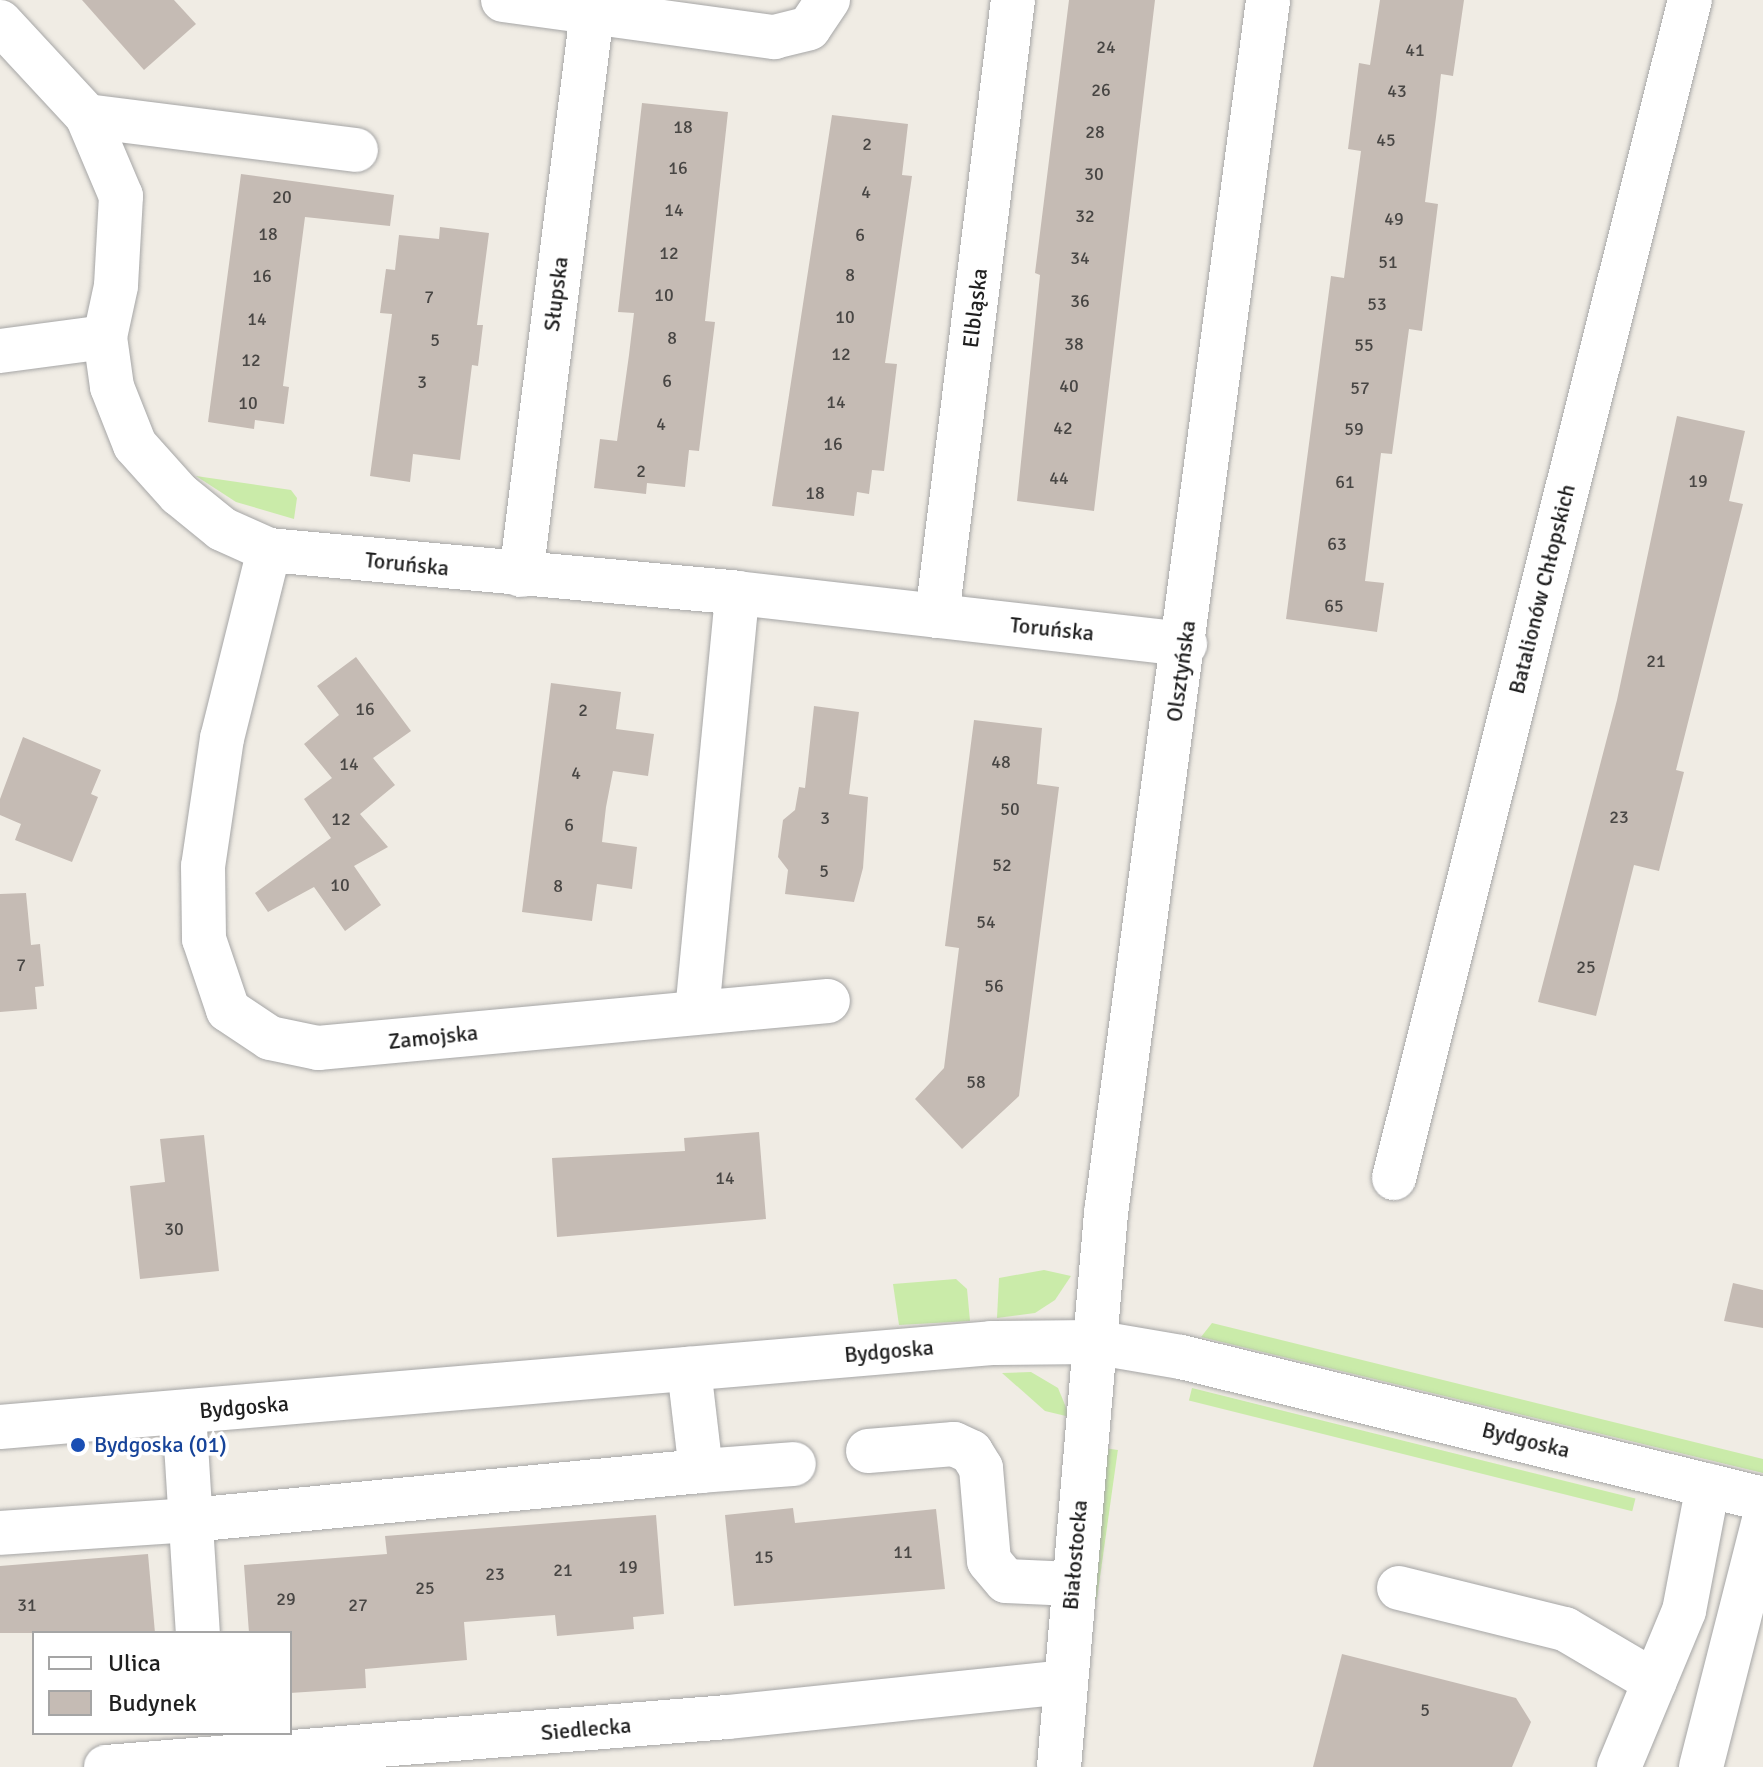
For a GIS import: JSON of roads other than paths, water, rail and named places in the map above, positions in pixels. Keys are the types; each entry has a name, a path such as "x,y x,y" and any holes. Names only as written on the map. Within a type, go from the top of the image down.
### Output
{"street":[{"path":"503,0 774,37 809,28 828,0"},
{"name":"Elbląska","path":"937,616 1013,0"},
{"name":"Olsztyńska","path":"1093,1342 1268,0"},
{"name":"Batalionów Chłopskich","path":"1394,1178 1690,0"},
{"name":"Słupska","path":"521,575 592,13"},
{"name":"Toruńska","path":"0,22 87,116 121,196 116,286 105,337 112,387 135,445 179,494 222,529 269,550 737,593 1185,644"},
{"path":"87,116 356,150"},
{"path":"0,351 105,337"},
{"name":"Zamojska","path":"269,550 222,738 203,866 204,939 228,1010 270,1038 318,1048 828,1001"},
{"path":"697,1012 737,593"},
{"name":"Bydgoska","path":"0,1427 991,1343 1093,1342 1181,1357 1763,1499"},
{"name":"Białostocka","path":"1059,1767 1093,1342"},
{"path":"689,1369 701,1471"},
{"path":"184,1413 198,1631"},
{"path":"868,1451 954,1444 971,1452 981,1468 989,1561 1006,1581 1073,1584"},
{"path":"0,1533 191,1520 794,1464"},
{"path":"1619,1767 1684,1611 1708,1485"},
{"path":"1701,1767 1746,1660 1763,1523"},
{"path":"1399,1588 1565,1629 1655,1682"},
{"name":"Siedlecka","path":"106,1767 205,1748 1064,1682"}],"place":[{"name":"Bydgoska (01)","path":"78,1445"}]}
